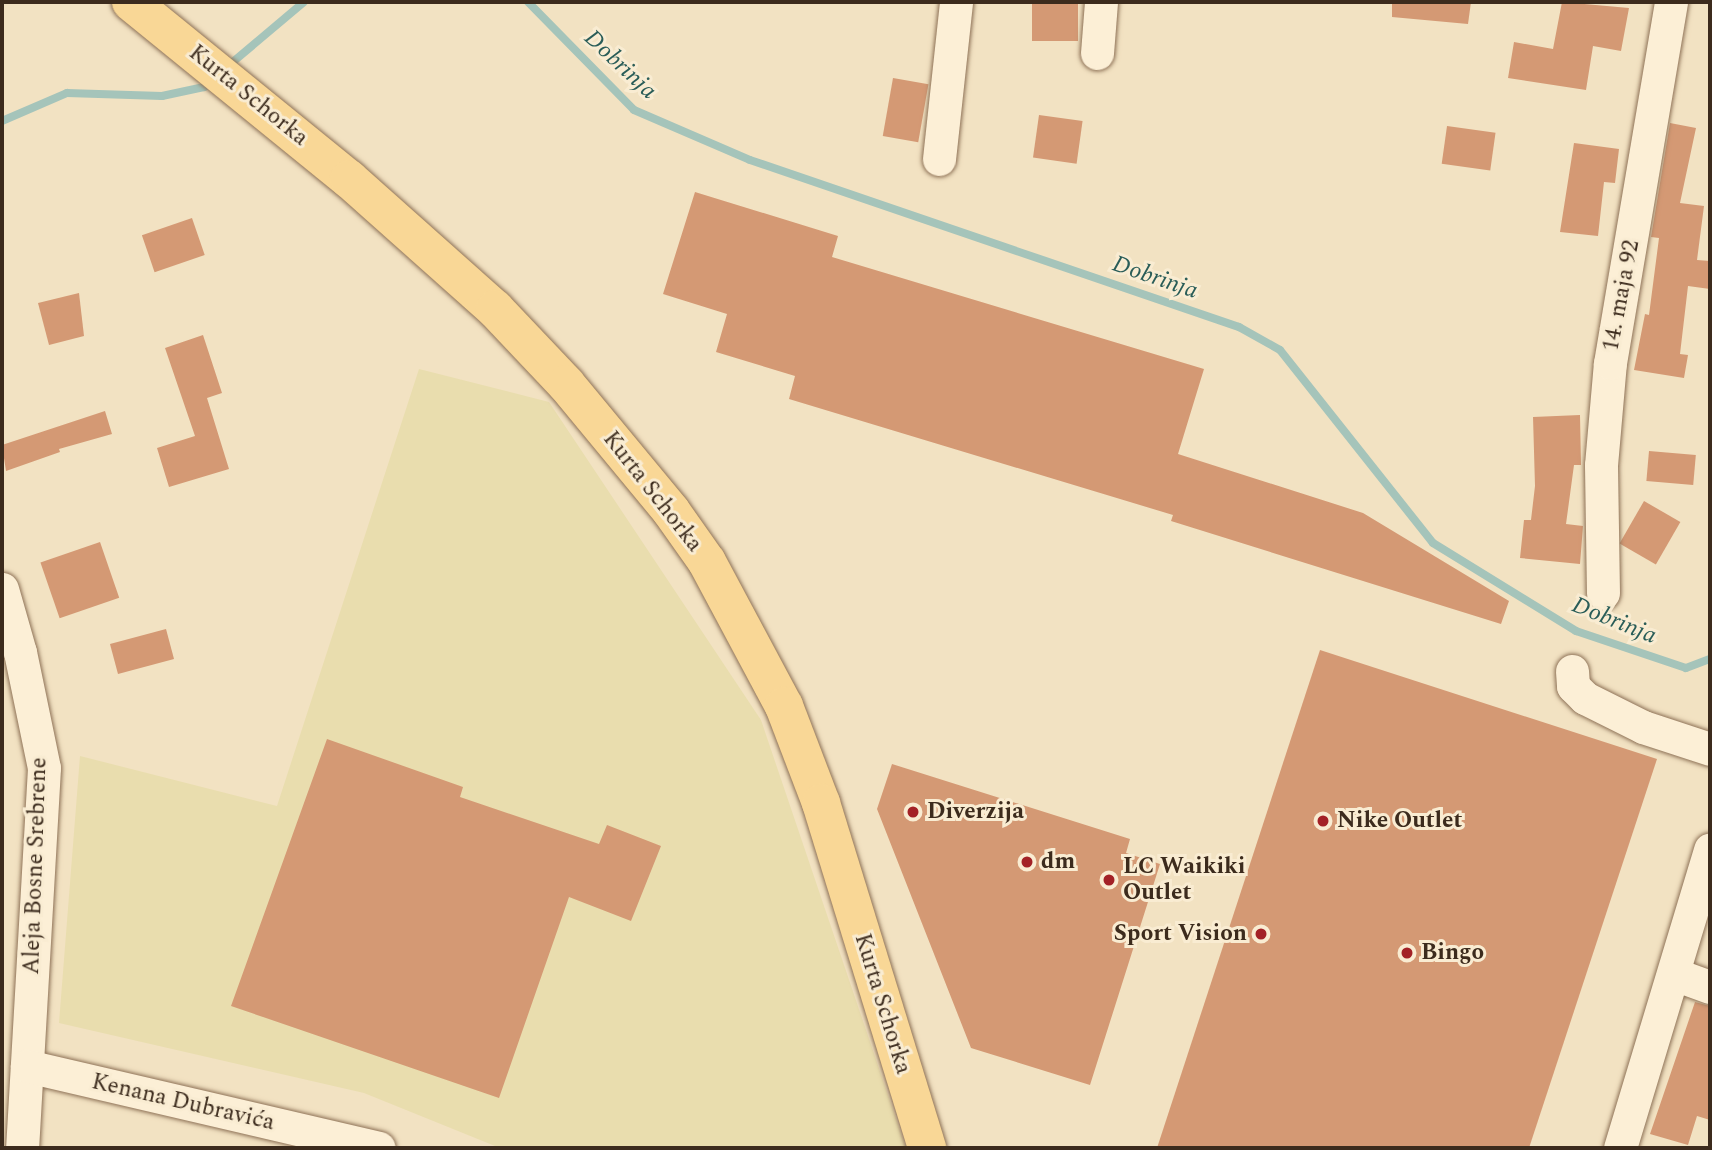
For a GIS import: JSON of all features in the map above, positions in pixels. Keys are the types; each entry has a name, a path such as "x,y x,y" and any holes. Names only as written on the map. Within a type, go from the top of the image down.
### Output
{"main road":[{"name":"Kurta Schorka","path":"131,2 277,119 495,309 566,384 671,510 706,562 784,706 821,803 927,1148"}],"street":[{"path":"939,159 956,2"},
{"path":"1097,53 1101,2"},
{"name":"14. maja 92","path":"1604,593 1601,465 1610,363 1671,2"},
{"name":"Aleja Bosne Srebrene","path":"2,589 20,652 44,768 27,1066 16,1129"},
{"path":"1572,671 1573,686 1585,698 1643,727 1710,749"},
{"path":"1620,1148 1710,849"},
{"path":"1674,974 1710,987"},
{"name":"Kenana Dubravića","path":"27,1066 379,1148"}],"shaded area":[{"path":"419,369 549,402 761,720 906,1148 500,1148 364,1093 59,1023 80,756 277,806"}],"building":[{"path":"1032,2 1078,2 1078,41 1032,41"},
{"path":"1392,2 1471,2 1468,24 1392,17"},
{"path":"1562,2 1629,8 1621,51 1593,46 1586,90 1508,78 1514,42 1553,49"},
{"path":"893,78 928,84 918,142 883,136"},
{"path":"1039,115 1083,121 1077,164 1033,158"},
{"path":"1670,123 1696,128 1680,203 1704,206 1697,260 1710,261 1710,289 1688,286 1680,354 1688,355 1684,378 1634,370 1645,314 1649,315 1659,238 1651,237"},
{"path":"1447,126 1496,133 1490,170 1442,164"},
{"path":"1574,143 1619,149 1615,183 1604,182 1598,236 1560,232"},
{"path":"695,192 838,236 832,257 1204,369 1178,454 1363,513 1509,601 1501,624 1171,521 1173,515 789,399 795,376 716,352 727,314 663,294"},
{"path":"192,218 205,255 155,272 142,235"},
{"path":"79,293 84,336 49,345 38,303"},
{"path":"203,335 222,393 207,398 229,469 169,487 157,448 195,436 165,348"},
{"path":"105,411 112,434 59,449 60,452 6,471 2,445"},
{"path":"1580,415 1581,465 1574,465 1566,524 1583,526 1580,564 1520,558 1524,520 1531,520 1535,486 1533,417"},
{"path":"1649,451 1696,455 1693,485 1646,481"},
{"path":"1644,501 1680,522 1656,564 1620,543"},
{"path":"100,542 119,598 60,618 40,563"},
{"path":"166,629 174,659 118,674 110,644"},
{"name":"Bingo","path":"1320,650 1657,759 1529,1148 1157,1148"},
{"path":"327,739 463,787 460,797 599,844 607,825 661,846 631,921 569,897 499,1098 231,1006"},
{"path":"892,764 1130,839 1126,853 1160,864 1090,1085 971,1048 877,809"},
{"path":"1695,1002 1710,1006 1710,1120 1697,1116 1688,1145 1650,1134"}],"waterway":[{"name":"Dobrinja","path":"228,66 304,2"},
{"name":"Dobrinja","path":"528,2 634,110 750,160 1239,327 1280,350 1433,543 1576,631 1686,668 1710,659"},
{"name":"Dobrinja","path":"2,121 67,93 162,96 204,87 211,81"}],"place":[{"name":"Diverzija","path":"913,812"},
{"name":"Nike Outlet","path":"1323,821"},
{"name":"dm","path":"1027,862"},
{"name":"LC Waikiki Outlet","path":"1109,880"},
{"name":"Sport Vision","path":"1261,934"},
{"name":"Bingo","path":"1407,953"}]}
